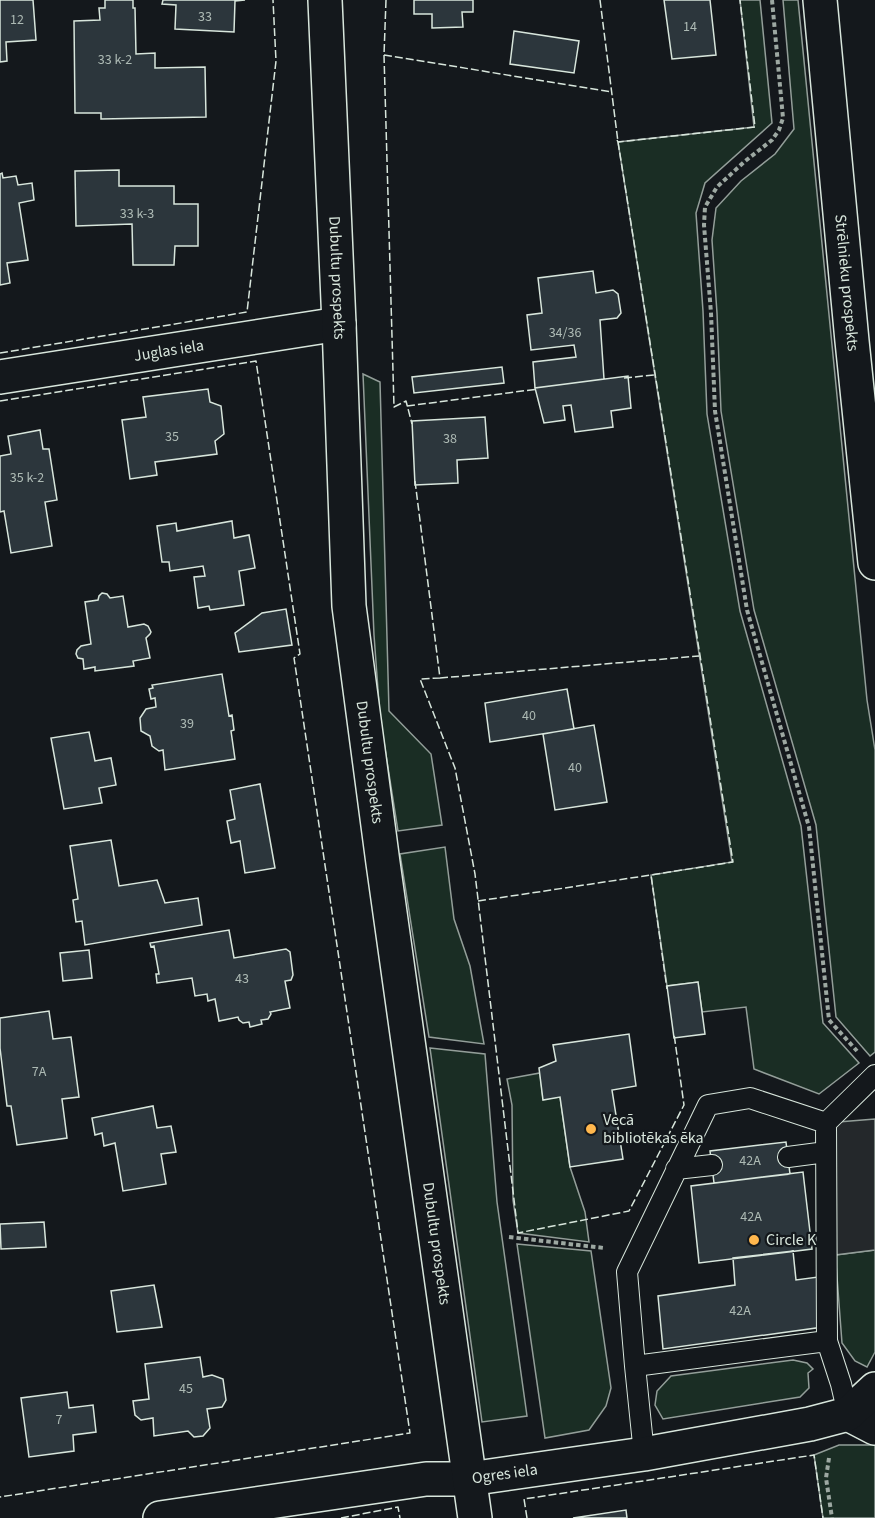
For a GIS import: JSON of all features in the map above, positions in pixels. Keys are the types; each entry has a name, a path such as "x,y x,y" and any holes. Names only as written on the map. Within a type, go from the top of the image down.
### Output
{"main road":[{"name":"Dubultu prospekts","path":"325,0 349,606 475,1518"},
{"name":"Strēlnieku prospekts","path":"820,0 875,563"},
{"name":"Juglas iela","path":"0,377 339,324"},
{"name":"Ogres iela","path":"160,1518 426,1479 469,1479 644,1454 810,1424 852,1420 875,1389"}],"lane":[{"path":"852,1420 827,1341 826,1123 875,1075"},
{"path":"644,1454 627,1272 708,1105 750,1098 826,1123"},
{"path":"788,1156 826,1152"},
{"path":"676,1169 712,1165"},
{"path":"635,1366 827,1341"}],"path":[{"path":"772,0 783,118 772,140 717,187 705,207 704,225 715,411 747,610 808,827 829,1020 857,1051"},
{"path":"510,1237 636,1252"},
{"path":"832,1518 826,1478 852,1420"}],"green space":[{"path":"740,0 760,0 772,123 705,183 696,213 707,414 740,611 801,826 823,1023 859,1063 819,1094 754,1069 746,1007 702,1012 698,982 667,986 651,875 732,862 618,142 754,127"},
{"path":"783,0 798,0 867,700 875,750 875,1052 870,1056 836,1017 816,825 754,610 721,411 712,240 716,208 741,181 775,154 794,129"},
{"path":"363,374 380,382 389,711 431,754 442,825 398,831 380,717 374,635"},
{"path":"445,847 454,919 470,966 484,1044 429,1037 400,854"},
{"path":"430,1048 485,1054 497,1202 527,1416 482,1422"},
{"path":"540,1073 543,1099 560,1097 570,1167 585,1212 589,1242 518,1233 513,1200 512,1105 507,1079"},
{"path":"517,1244 591,1251 611,1388 606,1406 589,1430 545,1438"},
{"path":"875,1250 875,1352 867,1367 855,1361 842,1343 836,1255"},
{"path":"793,1360 807,1363 813,1369 808,1373 809,1388 800,1397 663,1419 655,1405 657,1391 671,1376"},
{"path":"839,1445 875,1445 875,1518 823,1518 814,1455"}],"shaded area":[{"path":"875,1119 875,1250 827,1256 826,1123"}],"building":[{"path":"0,0 33,0 36,40 6,42 7,61 0,62"},
{"path":"105,0 133,0 136,54 155,53 155,68 205,67 206,117 101,119 101,113 75,113 74,21 100,20 99,8 105,8"},
{"path":"163,0 245,0 235,1 234,32 175,29 176,5 162,4"},
{"path":"414,0 473,0 473,12 462,12 463,27 432,28 432,14 414,14"},
{"path":"664,0 710,0 716,55 672,59"},
{"path":"514,31 579,41 574,73 510,64"},
{"path":"119,170 119,186 174,186 174,204 198,204 198,246 175,246 174,265 133,265 132,224 76,226 75,171"},
{"path":"2,173 3,178 16,176 18,185 32,183 34,200 19,203 28,260 7,263 10,283 0,285 0,174"},
{"path":"593,271 596,293 613,290 618,294 621,313 617,318 600,320 604,379 535,388 533,362 576,357 574,345 531,350 527,315 542,313 538,278"},
{"path":"502,367 504,383 414,393 412,377"},
{"path":"628,376 631,408 611,411 613,427 575,432 571,405 563,406 565,420 544,423 535,388"},
{"path":"208,389 210,402 221,406 224,434 215,441 217,454 155,462 157,475 130,479 122,420 146,417 143,397"},
{"path":"485,417 488,458 457,460 458,483 415,485 412,421"},
{"path":"40,430 43,449 49,449 57,500 45,502 52,546 11,553 4,511 0,512 0,456 11,454 8,436"},
{"path":"232,521 234,538 249,535 255,568 239,571 244,605 210,610 209,606 198,608 194,577 205,576 203,566 170,571 169,562 162,562 157,526 176,523 177,531"},
{"path":"102,593 107,594 110,598 123,596 128,627 144,624 148,626 151,632 146,638 150,658 133,661 134,666 95,671 95,667 84,669 83,659 78,658 76,654 81,646 91,644 85,602 98,600"},
{"path":"286,609 292,645 239,652 235,633 262,613"},
{"path":"222,674 229,716 232,715 234,730 231,731 235,759 165,770 163,750 159,751 152,746 150,736 141,731 140,718 146,709 156,707 155,698 151,699 149,689 153,688 152,685"},
{"path":"567,689 574,729 490,742 485,703"},
{"path":"594,725 607,802 555,810 543,734"},
{"path":"89,732 95,761 111,758 116,785 99,788 102,803 64,809 51,738"},
{"path":"260,784 275,868 245,873 240,841 231,843 227,821 235,819 230,790"},
{"path":"111,840 119,886 157,880 165,903 198,898 202,925 85,945 82,921 76,922 73,900 78,899 70,846"},
{"path":"229,930 234,958 286,949 290,952 293,975 291,980 285,981 290,1008 270,1012 268,1019 261,1020 262,1024 250,1027 249,1022 243,1023 238,1017 219,1021 215,999 208,1001 207,994 195,996 192,978 157,983 156,974 159,974 154,946 151,947 150,943"},
{"path":"89,950 92,978 63,981 60,953"},
{"path":"698,982 705,1034 674,1038 667,986"},
{"path":"49,1011 53,1039 71,1037 79,1097 62,1099 67,1138 17,1145 11,1106 7,1106 0,1048 0,1018"},
{"name":"Vecā bibliotēkas ēka","path":"629,1034 636,1086 612,1090 623,1159 570,1167 560,1097 543,1100 539,1068 556,1061 553,1045"},
{"path":"153,1106 157,1128 171,1126 176,1152 161,1154 166,1184 123,1191 115,1143 104,1146 102,1133 95,1135 92,1118"},
{"path":"786,1142 790,1174 714,1183 710,1151"},
{"path":"803,1172 812,1249 699,1263 691,1186"},
{"path":"44,1222 46,1247 1,1249 0,1224"},
{"path":"793,1251 796,1280 818,1277 823,1327 663,1349 658,1296 735,1285 733,1258"},
{"path":"154,1285 162,1327 117,1332 111,1291"},
{"path":"200,1357 203,1377 212,1375 223,1379 226,1400 222,1407 207,1409 210,1428 203,1436 194,1437 188,1431 154,1436 153,1418 141,1420 135,1415 133,1401 149,1399 145,1364"},
{"path":"67,1392 69,1408 93,1405 96,1432 73,1435 74,1451 29,1457 21,1398"},
{"path":"626,1510 627,1518 573,1518"}],"fence":[{"path":"0,353 247,312 276,61 273,0"},
{"path":"386,0 384,55 394,407 406,401 412,424"},
{"path":"600,0 618,142 733,862 651,875 667,989"},
{"path":"617,140 618,142 755,127 740,0"},
{"path":"384,55 612,92"},
{"path":"0,401 256,361 300,654 294,658 410,1433 0,1497"},
{"path":"624,378 654,375"},
{"path":"407,406 538,389"},
{"path":"415,481 440,678 420,679 455,768 475,874 518,1233 629,1211 684,1105 674,1034"},
{"path":"440,678 699,656"},
{"path":"478,901 651,875"},
{"path":"527,1518 524,1499 814,1455 823,1518"},
{"path":"341,1518 398,1507 400,1518"}],"place":[{"name":"Vecā bibliotēkas ēka","path":"591,1129"},
{"name":"Circle K","path":"754,1240"}]}
